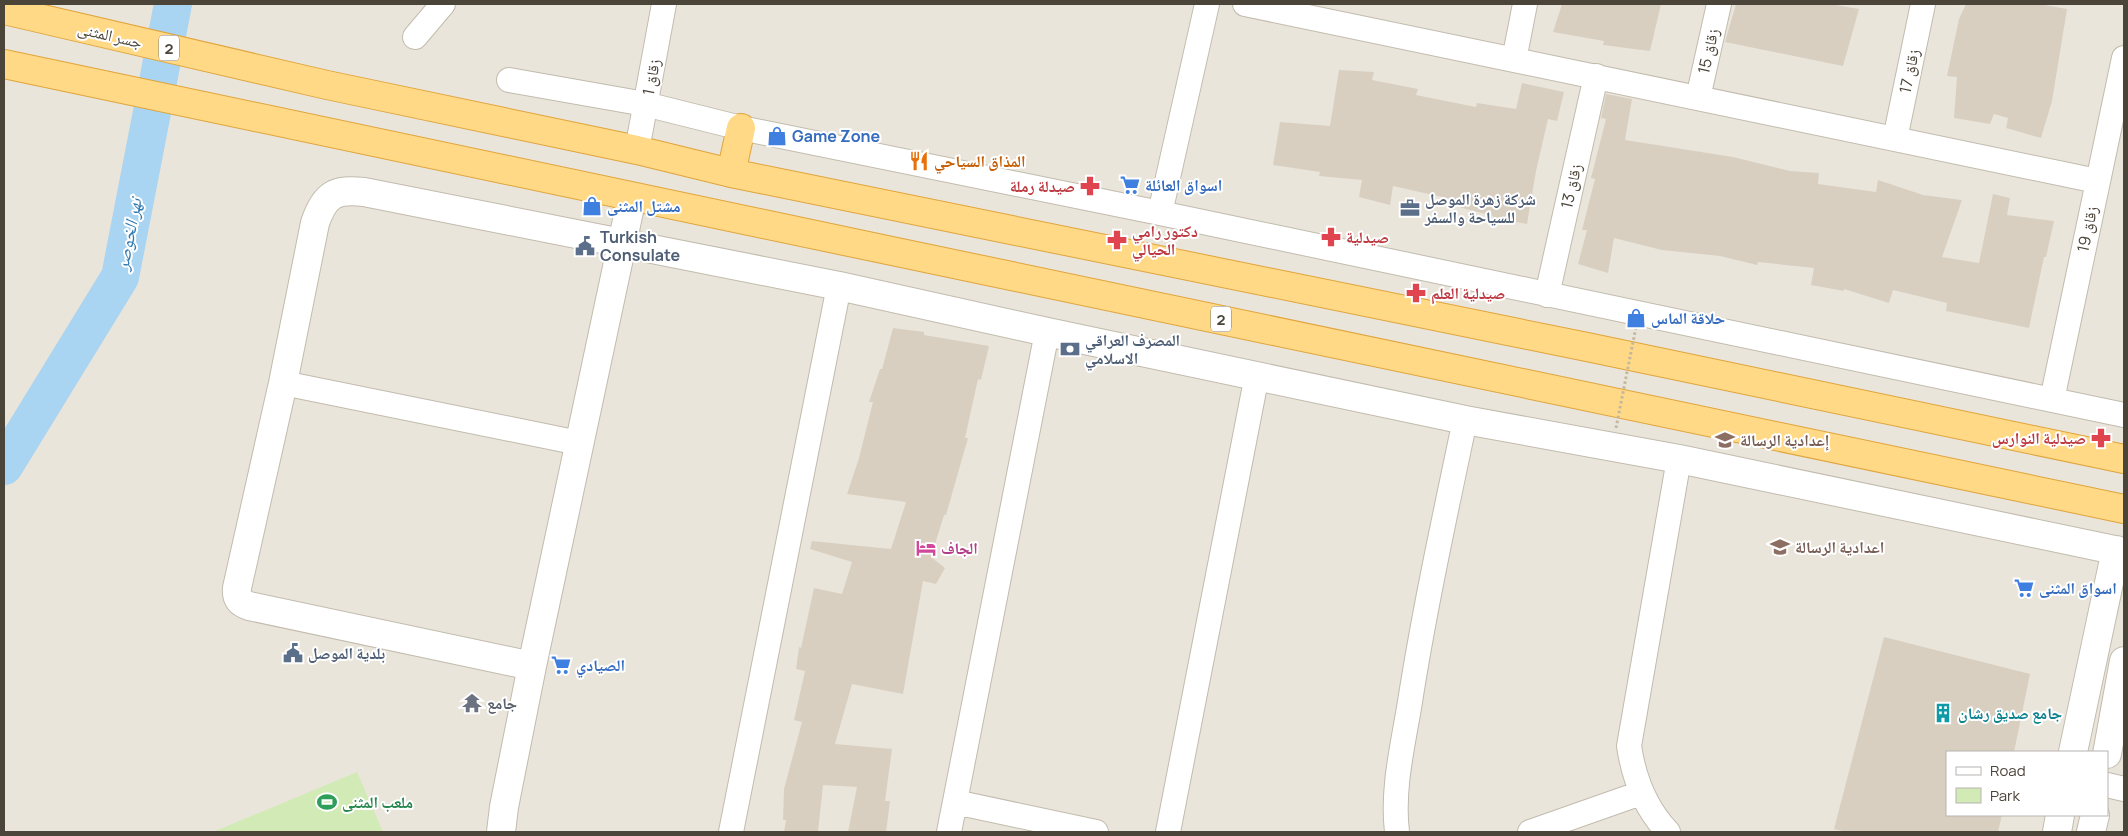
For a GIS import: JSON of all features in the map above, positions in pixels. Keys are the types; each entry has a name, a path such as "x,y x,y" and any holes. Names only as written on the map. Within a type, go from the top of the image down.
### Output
{"highway":[{"name":"جسر المثنى","path":"7,11 327,85 637,150"},
{"name":"2","path":"5,64 2124,509"},
{"path":"731,173 741,128"},
{"name":"2","path":"637,150 731,173 1607,351 2124,459"}],"street":[{"path":"415,37 443,4"},
{"name":"زقاق 1","path":"637,150 664,4"},
{"path":"1160,213 1207,4"},
{"path":"1245,4 1323,12 1514,60 2097,181"},
{"path":"1514,60 1525,4"},
{"name":"زقاق 15","path":"1698,98 1719,4"},
{"name":"زقاق 17","path":"1895,139 1923,4"},
{"name":"زقاق 19","path":"2052,400 2124,58"},
{"name":"زقاق 13","path":"1547,295 1596,76"},
{"path":"509,80 645,104 741,128 1160,213 2124,415"},
{"path":"532,666 249,606 238,600 237,588 283,383 315,223 321,206 332,195 346,190 364,192 622,242 839,286 1465,420 1679,459 2120,551 2074,751"},
{"path":"501,832 504,807 532,666 632,196"},
{"path":"731,832 839,286"},
{"path":"949,832 1047,332"},
{"path":"1168,832 1257,375"},
{"path":"283,383 579,443"},
{"path":"1397,832 1395,817 1396,786 1418,652 1465,420"},
{"path":"1668,832 1651,812 1641,793 1633,771 1629,746 1679,459"},
{"path":"2108,751 2124,661"},
{"path":"2108,785 2124,788"},
{"path":"1530,832 1641,793"},
{"path":"955,802 1096,832"},
{"path":"2057,832 2060,816"},
{"path":"2091,832 2095,816"}],"path":[{"path":"1616,428 1636,327"}],"shaded area":[{"path":"4,4 2124,4 2124,832 4,832"}],"green space":[{"name":"ملعب المثنى","path":"357,772 383,832 213,832"}],"building":[{"path":"1562,4 1661,4 1650,51 1603,45 1604,41 1553,32"},
{"path":"1736,4 1830,4 1859,9 1843,66 1725,42"},
{"path":"1966,4 2039,4 2067,9 2052,101 2041,138 2006,128 2008,118 1994,114 1990,124 1954,118 1957,77 1947,76 1959,19"},
{"path":"1339,70 1374,72 1372,80 1418,89 1416,95 1476,107 1477,103 1516,109 1522,83 1564,92 1557,121 1548,119 1536,171 1527,224 1493,218 1493,216 1459,207 1460,201 1393,186 1390,205 1359,197 1362,180 1319,176 1320,172 1273,165 1280,122 1330,126"},
{"path":"1606,94 1632,99 1625,140 1733,157 1790,171 1819,173 1818,184 1876,192 1878,180 1923,195 1962,200 1942,257 1979,263 1993,194 2010,198 2007,215 2054,221 2046,257 2044,257 2029,328 1946,311 1947,303 1893,290 1889,303 1844,289 1844,291 1811,285 1814,268 1758,262 1757,265 1720,256 1662,250 1614,238 1608,273 1578,264 1587,230 1582,230 1595,179 1591,178 1606,119 1601,118"},
{"path":"893,328 924,332 924,335 989,346 981,380 978,379 965,438 968,438 946,515 944,515 931,557 945,568 936,584 923,581 903,694 852,684 835,744 892,749 885,801 890,801 886,832 848,832 857,787 823,785 818,832 784,832 786,820 783,820 784,789 802,722 794,720 805,671 796,669 799,647 801,648 814,588 842,594 852,562 810,549 812,541 891,549 906,502 847,494 859,458 873,402 869,402 880,369 882,369"},
{"name":"جامع صديق رشان","path":"1884,637 2030,674 2014,751 1946,751 1946,816 2002,816 1998,832 1847,832 1834,829"}],"waterway":[{"name":"نهر الخوصر","path":"4,466 120,277 173,4"}],"place":[{"name":"Game Zone","path":"777,136"},
{"name":"المذاق السياحي","path":"919,161"},
{"name":"اسواق العائلة","path":"1130,185"},
{"name":"صيدلة رملة","path":"1090,186"},
{"name":"مشتل المثنى","path":"592,206"},
{"name":"شركة زهرة الموصل للسياحة والسفر","path":"1410,208"},
{"name":"صيدلية","path":"1331,237"},
{"name":"دكتور رامي الحيالي","path":"1117,240"},
{"name":"Turkish Consulate","path":"585,246"},
{"name":"صيدلية العلم","path":"1416,293"},
{"name":"حلاقة الماس","path":"1636,318"},
{"name":"المصرف العراقي الاسلامي","path":"1070,349"},
{"name":"صيدلية النوارس","path":"2101,438"},
{"name":"إعدادية الرسالة","path":"1725,440"},
{"name":"اعدادية الرسالة","path":"1780,547"},
{"name":"الجاف","path":"926,548"},
{"name":"اسواق المثنى","path":"2024,588"},
{"name":"بلدية الموصل","path":"293,653"},
{"name":"الصيادي","path":"561,665"},
{"name":"جامع","path":"472,703"},
{"name":"جامع صديق رشان","path":"1943,713"},
{"name":"ملعب المثنى","path":"327,802"}]}
